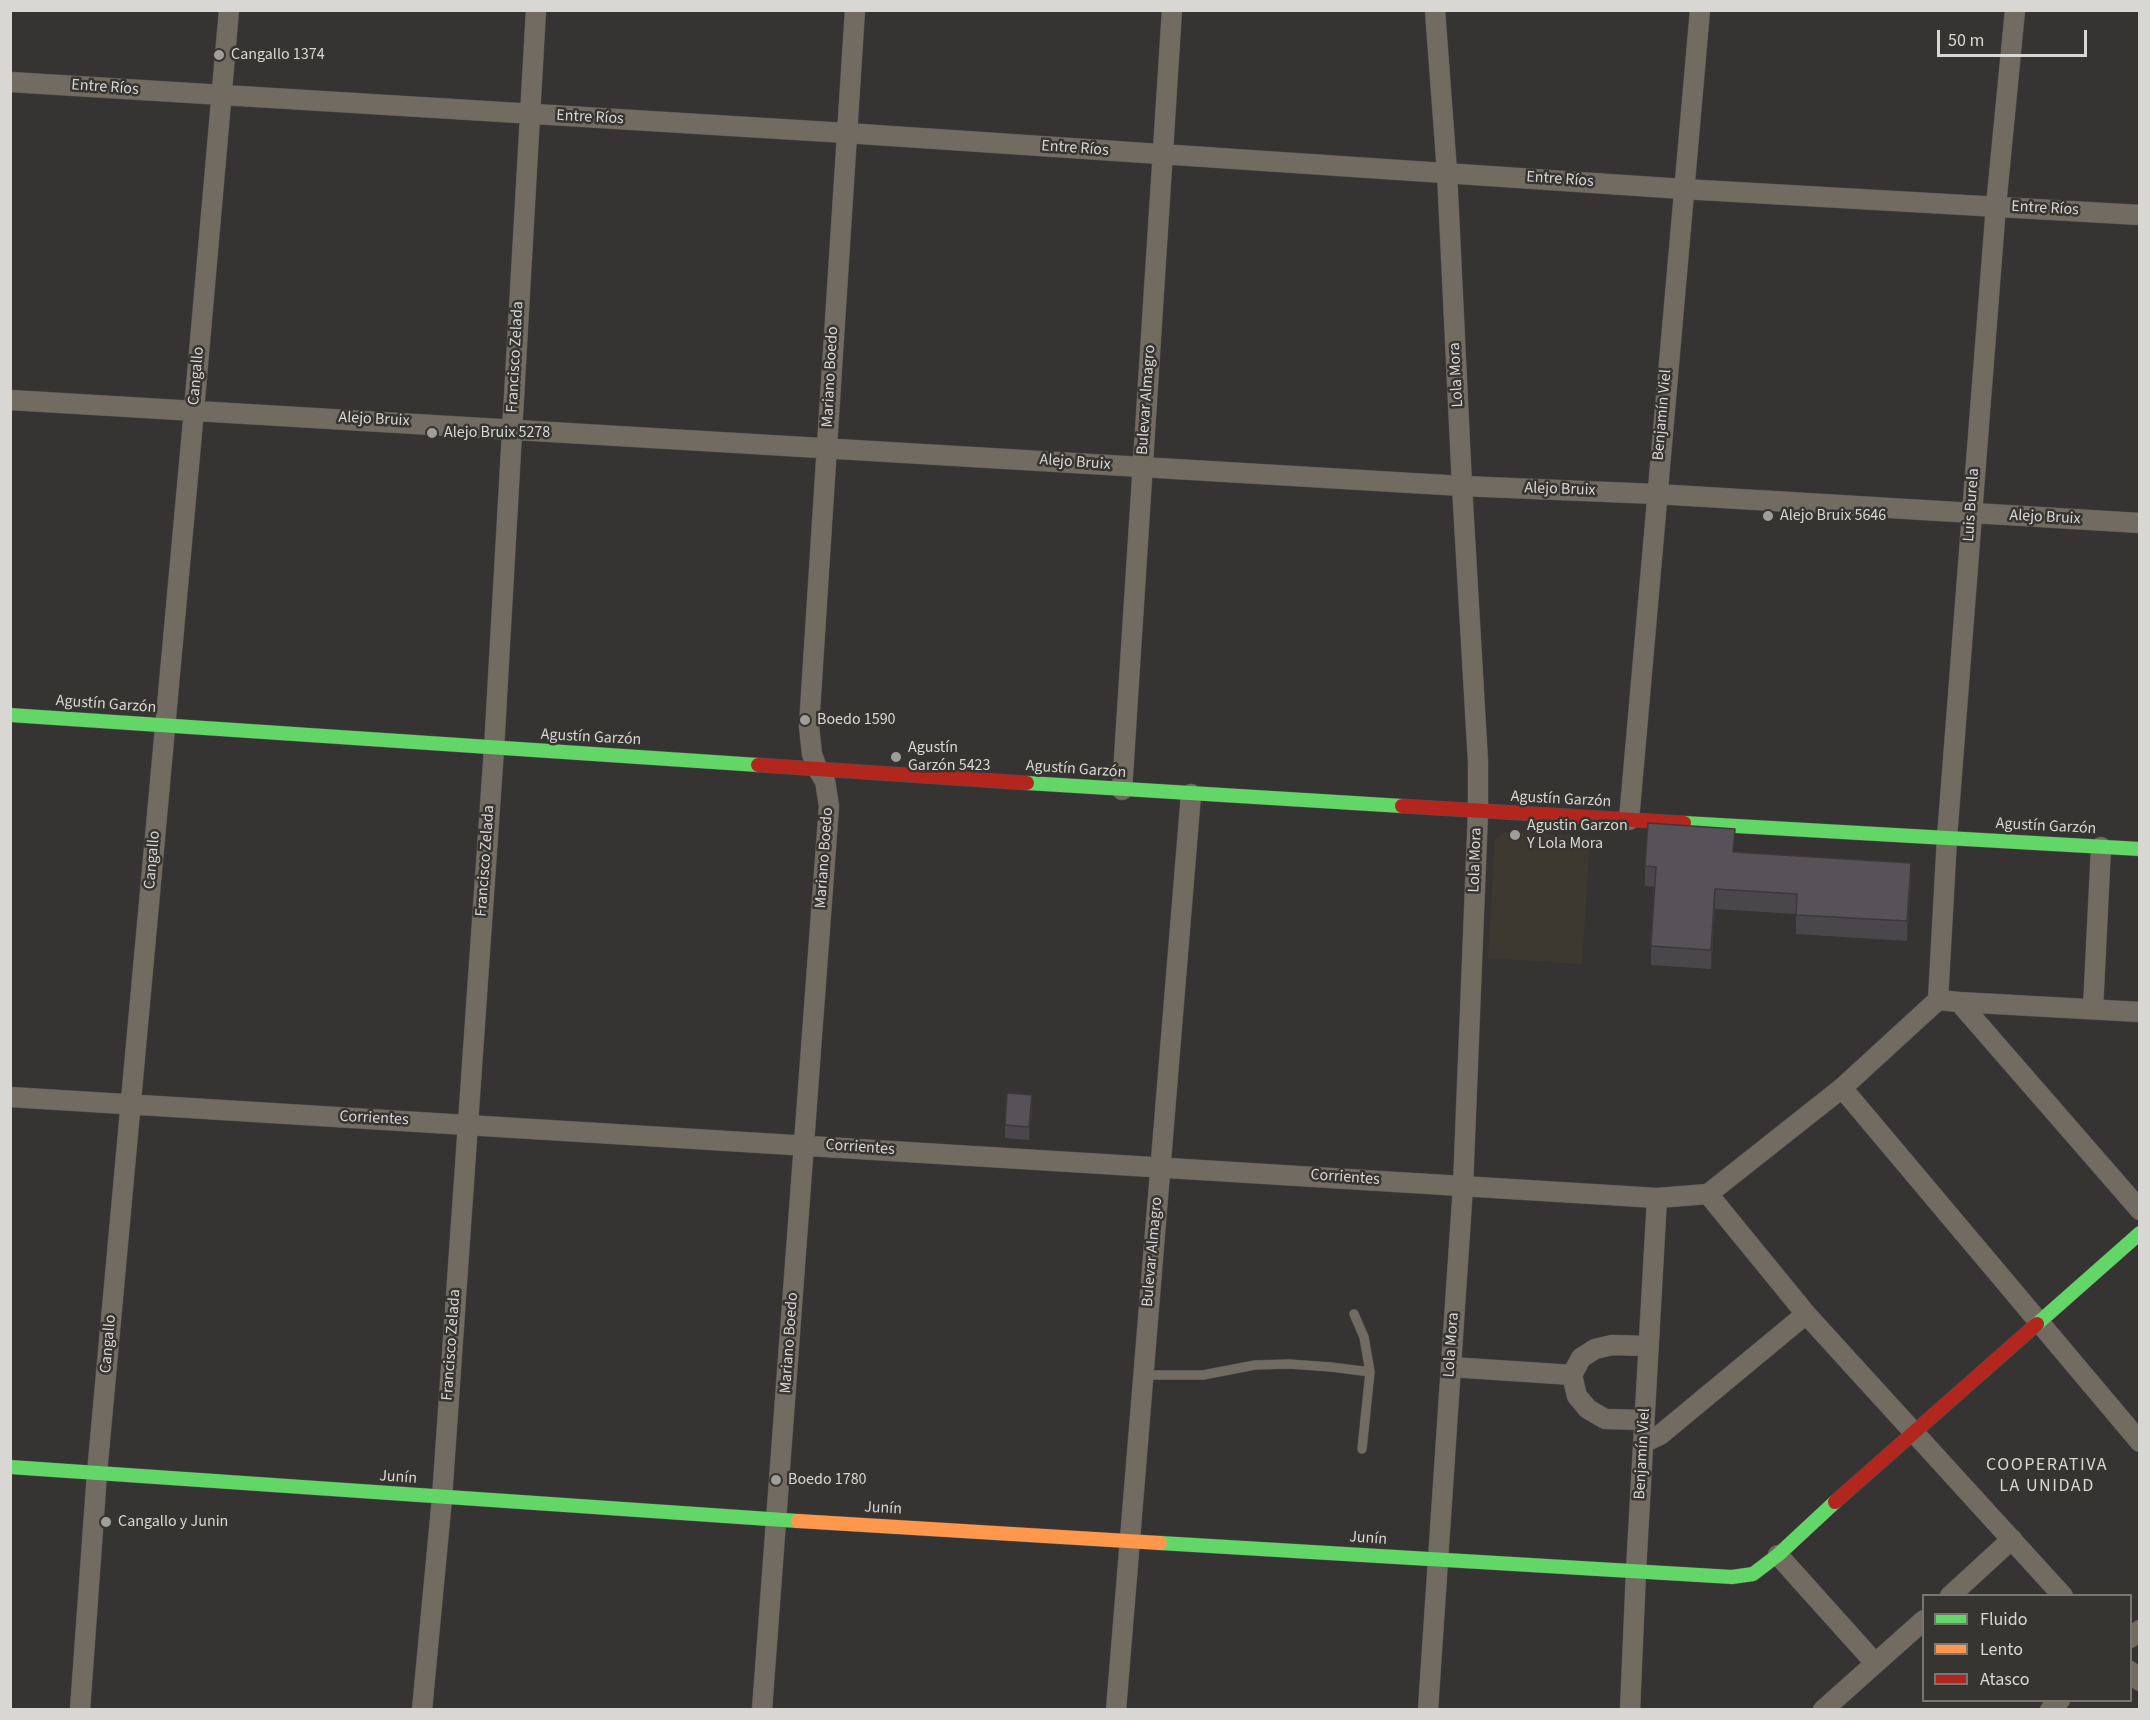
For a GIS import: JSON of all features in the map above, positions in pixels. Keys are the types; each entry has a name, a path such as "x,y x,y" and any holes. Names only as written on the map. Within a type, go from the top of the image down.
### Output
{"street":[{"name":"Cangallo","path":"80,1710 97,1473 229,10"},
{"name":"Francisco Zelada","path":"422,1710 442,1498 494,749 536,10"},
{"name":"Mariano Boedo","path":"762,1710 829,806 825,781 812,754 809,726 855,10"},
{"name":"Bulevar Almagro","path":"1122,790 1172,10"},
{"name":"Lola Mora","path":"1428,1710 1463,1186 1478,812 1478,762 1447,172 1435,10"},
{"name":"Benjamín Viel","path":"1629,820 1700,10"},
{"name":"Luis Burela","path":"1938,1000 1947,838 1972,514 1996,206 2015,10"},
{"name":"Entre Ríos","path":"10,82 846,133 1683,189 2139,214"},
{"name":"Alejo Bruix","path":"10,400 1462,486 1656,494 2139,524"},
{"name":"Agustín Garzón","path":"10,715 1191,795 2139,849"},
{"name":"Bulevar Almagro","path":"1116,1710 1191,795"},
{"path":"2093,1010 2101,847"},
{"path":"2060,1594 1806,1314 1708,1194 1842,1088 1938,1000 2139,1012"},
{"path":"1959,1002 2139,1210"},
{"path":"1842,1088 2139,1442"},
{"name":"Corrientes","path":"10,1097 1657,1198 1708,1194"},
{"name":"Benjamín Viel","path":"1630,1710 1657,1198"},
{"path":"1875,1664 1778,1555 1792,1540 2139,1233"},
{"path":"1645,1442 1660,1436 1806,1314"},
{"path":"1644,1420 1605,1419 1588,1409 1577,1396 1572,1375 1581,1358 1594,1350 1612,1345 1648,1346"},
{"path":"1451,1367 1572,1375"},
{"name":"Junín","path":"10,1467 777,1520 1732,1577 1754,1574 1778,1555"},
{"path":"1952,1594 2012,1539"},
{"path":"1824,1710 1922,1621"}],"lane":[{"path":"1354,1314 1364,1337 1370,1372 1362,1449"},
{"path":"1143,1375 1203,1375 1255,1365 1289,1364 1370,1372"}],"shaded area":[{"path":"1505,832 1590,837 1582,964 1488,958 1495,839"}],"building":[{"path":"1648,823 1735,829 1733,852 1911,863 1907,921 1796,915 1797,894 1715,889 1711,950 1651,946 1656,867 1645,866"},
{"path":"1007,1093 1032,1095 1029,1127 1005,1125"}],"traffic: fast":[{"path":"10,715 758,765"},
{"path":"1027,783 1402,806"},
{"path":"1684,823 2140,849"},
{"path":"2037,1324 2140,1233"},
{"path":"10,1467 798,1521"},
{"path":"1160,1543 1732,1577 1753,1574 1778,1555 1835,1502"}],"traffic: slow":[{"path":"798,1521 1160,1543"}],"traffic: jam":[{"path":"758,765 1027,783"},
{"path":"1402,806 1684,823"},
{"path":"1835,1502 2037,1324"}],"place":[{"name":"Cangallo 1374","path":"219,55"},
{"name":"Alejo Bruix 5278","path":"432,433"},
{"name":"Alejo Bruix 5646","path":"1768,516"},
{"name":"Boedo 1590","path":"805,720"},
{"name":"Agustín Garzón 5423","path":"896,757"},
{"name":"Agustin Garzon Y Lola Mora","path":"1515,835"},
{"name":"Boedo 1780","path":"776,1480"},
{"name":"Cangallo y Junin","path":"106,1522"}],"district":[{"name":"COOPERATIVA LA UNIDAD","path":"2047,1476"}]}
